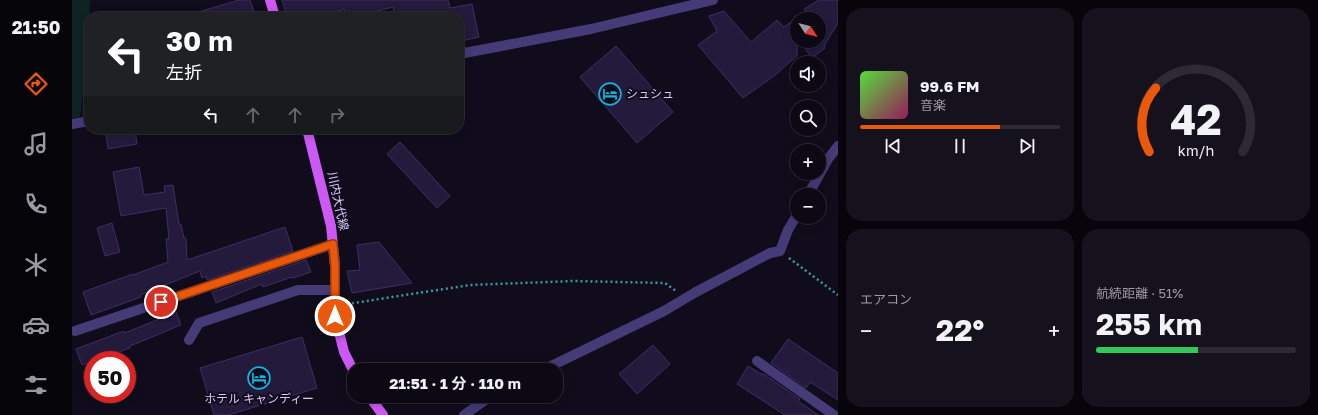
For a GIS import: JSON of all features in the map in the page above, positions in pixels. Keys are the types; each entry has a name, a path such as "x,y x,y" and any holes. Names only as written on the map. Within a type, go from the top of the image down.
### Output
{"main road":[{"path":"270,0 274,12"},
{"name":"川内大代線","path":"308,134 331,226 335,266 335,316 344,352 350,363"},
{"path":"374,403 383,415"}],"street":[{"path":"464,53 591,29 713,0"},
{"path":"72,124 84,122"},
{"path":"812,188 828,159 838,146"},
{"path":"557,363 664,311 770,253 780,251 792,224"},
{"path":"75,330 333,244"},
{"path":"189,340 199,323 298,290 335,290"},
{"path":"757,360 834,415"},
{"path":"464,415 482,403"}],"path":[{"path":"780,251 838,294"},
{"path":"335,306 470,285 573,281 665,283 686,298"}],"green space":[{"path":"72,0 90,0 90,12 84,12 84,86 80,117 72,118"}],"building":[{"path":"239,0 250,0 254,12 199,12"},
{"path":"282,0 448,0 450,8 472,4 479,37 464,40 464,12 394,12 393,7 374,12 345,12 344,9 335,12 286,12"},
{"path":"819,0 838,0 838,23 826,43 826,12 805,12 806,11 804,9"},
{"path":"724,11 751,42 777,20 784,27 790,23 790,48 797,48 797,56 790,56 790,62 774,76 743,98 698,45 717,31 709,16"},
{"path":"616,46 673,112 637,143 580,77"},
{"path":"805,48 825,48 815,56 811,56"},
{"path":"136,134 137,144 108,149 106,135"},
{"path":"400,142 450,196 437,208 387,154"},
{"path":"139,167 144,195 165,192 164,186 173,185 179,224 181,224 184,238 186,238 187,260 285,227 293,251 207,280 206,276 202,278 200,271 140,295 141,297 91,315 83,292 168,262 166,239 169,239 166,208 121,216 113,172"},
{"path":"112,223 120,252 105,256 97,228"},
{"path":"379,242 412,283 352,293 347,271 360,270 357,245"},
{"path":"306,260 311,272 263,287 262,284 216,303 212,292"},
{"path":"175,309 181,325 122,351 84,351 84,364 82,365 76,349 124,331 125,333 164,317 162,314"},
{"name":"ホテル キャンディー","path":"302,337 317,388 228,415 214,415 200,368"},
{"path":"788,339 838,373 838,400 810,382 806,388 771,363"},
{"path":"653,345 670,364 637,394 619,374"},
{"path":"748,366 763,375 764,374 800,399 798,401 818,415 785,415 737,384"}],"place":[{"name":"シュシュ","path":"610,94"},
{"name":"ホテル キャンディー","path":"259,378"}],"route":[{"path":"161,302 333,244 335,266 335,316"}]}
